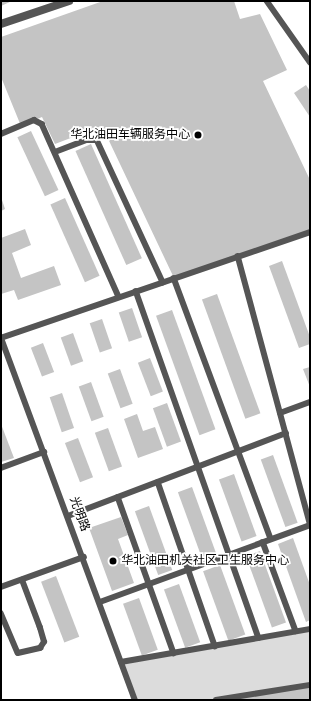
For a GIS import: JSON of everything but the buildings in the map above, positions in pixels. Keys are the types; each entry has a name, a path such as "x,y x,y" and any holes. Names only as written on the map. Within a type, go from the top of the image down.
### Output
{"street":[{"path":"1,24 69,1"}],"lane":[{"path":"267,1 310,62"},
{"path":"1,134 39,121 55,152 119,297"},
{"path":"55,152 87,140 97,140 163,282"},
{"path":"1,338 310,232"},
{"path":"100,602 310,524 238,256"},
{"path":"174,278 271,539"},
{"path":"136,291 231,554 259,638"},
{"name":"光明路","path":"1,338 84,557 134,700"},
{"path":"280,413 310,402"},
{"path":"68,516 286,433"},
{"path":"1,468 44,452"},
{"path":"158,482 215,646"},
{"path":"118,497 174,653"},
{"path":"264,542 296,631"},
{"path":"1,587 84,557"},
{"path":"1,613 18,653 40,648 44,642 22,580"},
{"path":"121,662 310,629"},
{"path":"216,700 310,684"}],"shaded area":[{"path":"310,629 310,685 215,700 135,700 121,662"}],"place":[{"name":"华北油田车辆服务中心","path":"198,135"},
{"name":"华北油田机关社区卫生服务中心","path":"113,561"}]}
